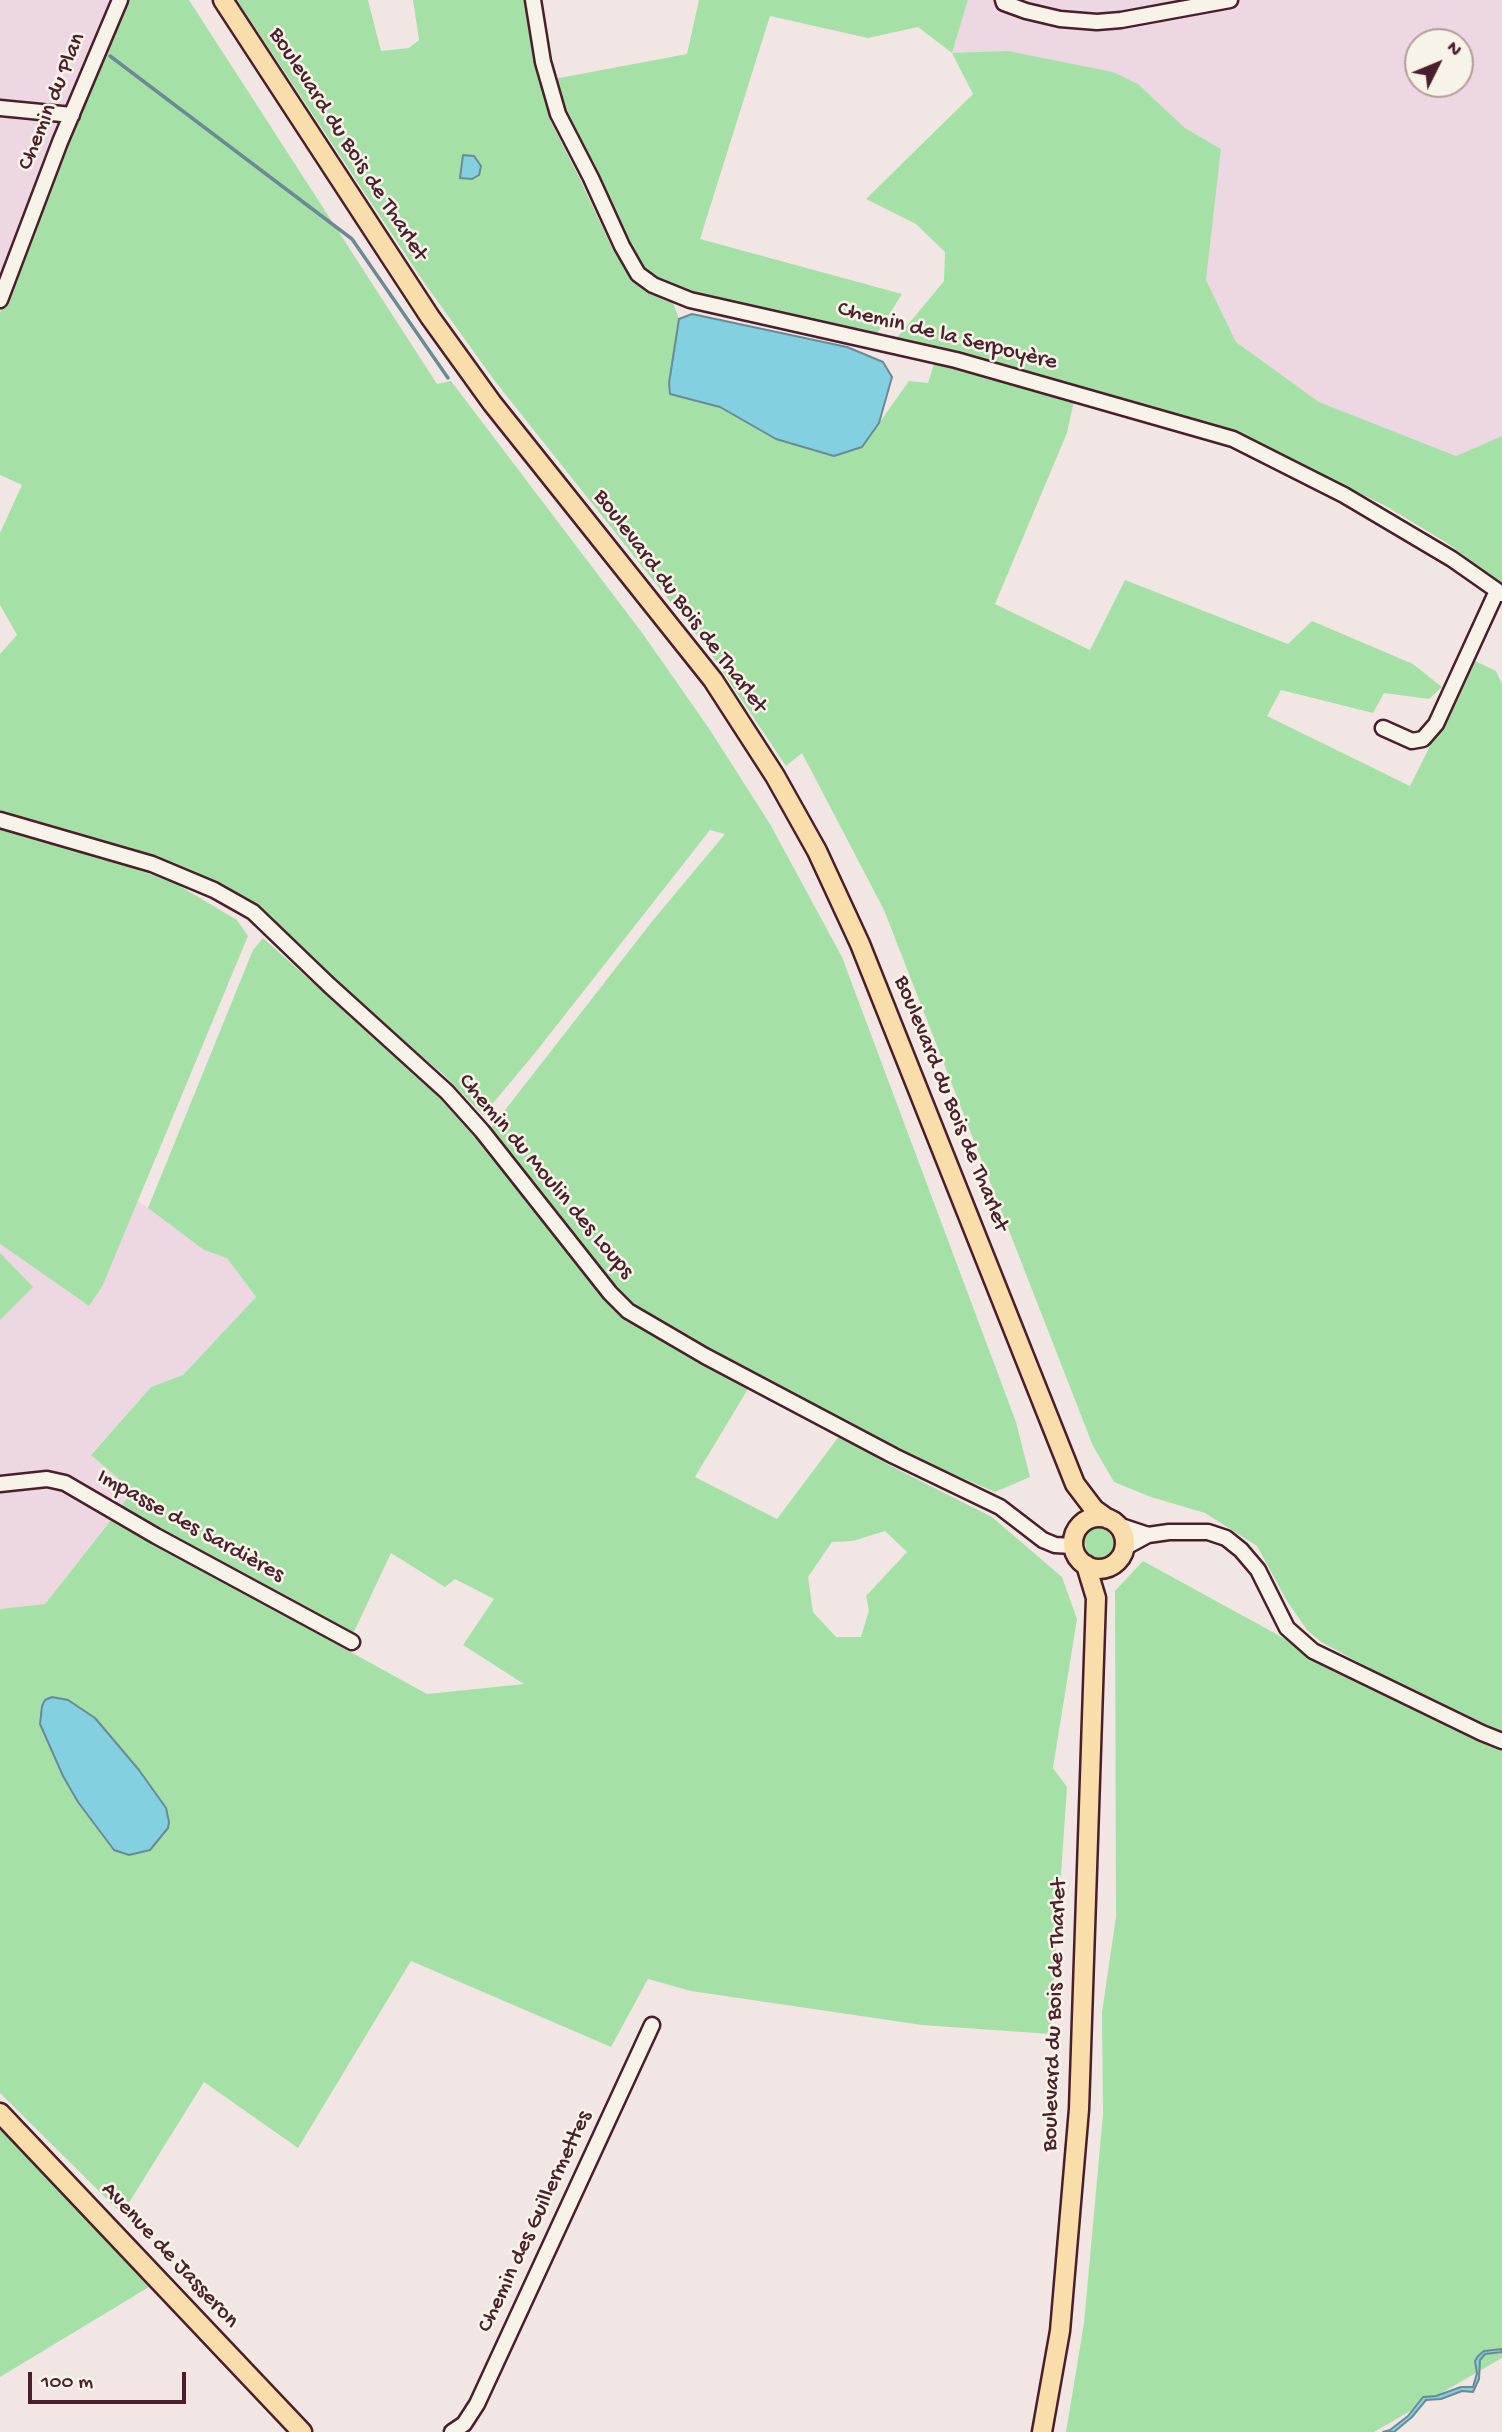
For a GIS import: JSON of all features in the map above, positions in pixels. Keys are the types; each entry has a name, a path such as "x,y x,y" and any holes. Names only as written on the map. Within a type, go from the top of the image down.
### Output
{"main road":[{"name":"Boulevard du Bois de Tharlet","path":"223,0 438,327 492,403 713,680 775,776 817,851 860,944 1075,1484 1094,1509 1113,1522"},
{"name":"Boulevard du Bois de Tharlet","path":"1075,1484 1079,1527"},
{"path":"1096,1517 1113,1522 1124,1540 1124,1548 1116,1562 1110,1566 1086,1566 1075,1554 1073,1546 1073,1538 1079,1527 1087,1519 1096,1517"},
{"name":"Boulevard du Bois de Tharlet","path":"1042,2432 1060,2331 1079,2109 1096,1598 1086,1566"},
{"name":"Boulevard du Bois de Tharlet","path":"1096,1598 1110,1566"},
{"name":"Avenue de Jasseron","path":"0,2113 302,2432"}],"street":[{"name":"Chemin du Plan","path":"0,300 120,0"},
{"name":"Chemin de la Serpoyère","path":"533,0 543,62 558,114 591,177 622,246 638,274 653,285 690,300 956,359 1233,439 1344,495 1452,559 1500,593"},
{"path":"1003,1 1060,19 1097,22 1230,0"},
{"path":"0,107 72,115"},
{"path":"1383,728 1412,741 1423,739 1436,724 1500,593"},
{"name":"Chemin du Moulin des Loups","path":"0,820 152,864 214,890 253,912 328,985 447,1092 482,1131 610,1293 628,1311 705,1356 894,1456 1000,1507 1043,1540 1055,1545 1073,1546"},
{"name":"Impasse des Sardières","path":"0,1484 47,1479 65,1483 156,1536 352,1642"},
{"path":"1113,1522 1148,1535"},
{"path":"1124,1548 1148,1535 1192,1531 1208,1532 1226,1538 1241,1550 1258,1570 1287,1628 1313,1651 1502,1741"},
{"name":"Chemin des Guillermettes","path":"452,2432 464,2424 477,2404 652,2025"}],"shaded area":[{"path":"0,0 128,0 0,313"},
{"path":"968,0 1502,0 1502,436 1456,456 1319,402 1236,342 1206,280 1221,149 1185,128 1138,84 952,53"},
{"path":"137,1200 204,1250 227,1257 256,1297 183,1375 151,1387 91,1454 133,1491 45,1604 0,1609 0,1244 89,1306 102,1287"}],"green space":[{"path":"128,0 189,0 437,384 451,381 643,634 710,730 770,824 842,957 1016,1422 1030,1477 995,1492 897,1450 626,1305 491,1128 654,919 725,834 710,830 483,1115 444,1075 377,1019 267,918 230,892 0,815 0,654 17,635 0,605 0,533 22,485 0,475 0,313"},
{"path":"237,0 368,0 381,51 409,48 419,40 413,0 526,0 550,120 612,248 636,283 673,303 679,319 669,383 670,394 720,407 776,439 862,447 909,381 928,383 935,361 1074,401 1067,433 995,604 1090,650 1125,580 1288,644 1312,621 1413,664 1442,687 1429,699 1384,693 1373,713 1281,690 1267,716 1410,786 1473,660 1496,671 1502,684 1502,1732 1434,1703 1321,1642 1307,1630 1287,1601 1257,1546 1205,1513 1151,1497 1114,1482 1093,1446 884,910 802,753 786,766 707,648 494,380 423,281"},
{"path":"699,0 968,0 952,53 918,27 868,38 770,16 700,239 902,294 875,337 685,295 643,273 559,108 554,79 687,54"},
{"path":"1008,51 1113,72 1138,84 1185,128 1221,149 1206,280 1236,342 1319,402 1456,456 1502,436 1502,584 1447,543 1384,505 1221,427 934,346 896,339 944,281 945,252 916,224 866,199 973,94 952,53"},
{"path":"0,830 173,882 237,920 248,936 102,1287 89,1306 0,1244"},
{"path":"263,938 435,1092 595,1285 626,1316 748,1389 695,1477 777,1519 840,1435 887,1464 992,1517 1062,1577 1077,1619 1053,1768 1067,1787 1050,2034 922,2025 691,1991 648,1979 611,2047 411,1961 298,2148 204,2082 122,2214 0,2093 0,1609 45,1604 111,1520 427,1694 524,1684 463,1645 494,1599 455,1579 445,1587 391,1553 352,1636 121,1506 133,1491 91,1455 151,1387 183,1375 256,1297 227,1258 204,1250 148,1208 253,950","holes":["885,1531 907,1552 866,1596 869,1610 861,1637 836,1637 813,1612 808,1577 832,1542 853,1541"]},
{"path":"0,1253 33,1287 0,1320"},
{"path":"1094,1525 1103,1525 1116,1543 1113,1552 1102,1560 1088,1557 1083,1534"},
{"path":"1143,1561 1325,1663 1502,1748 1502,2358 1374,2432 1066,2432 1084,2323 1103,2114 1102,2012 1116,1917 1115,1591"},
{"path":"0,2125 149,2287 0,2377"}],"water":[{"path":"463,155 474,156 481,166 479,175 472,179 460,178"},
{"path":"692,314 847,347 883,362 892,377 879,423 862,447 834,456 776,439 720,407 670,394 669,383 679,319"},
{"path":"52,1697 68,1700 95,1718 139,1770 166,1808 168,1828 150,1850 129,1855 114,1850 78,1802 40,1724 42,1706 45,1700"},
{"path":"1502,2349 1502,2352 1485,2354 1480,2360 1479,2379 1473,2392 1462,2391 1441,2399 1426,2400 1412,2417 1394,2432 1383,2432 1408,2416 1423,2397 1436,2396 1461,2387 1473,2387 1477,2373 1475,2361 1478,2356 1484,2351"}],"waterway":[{"path":"110,56 352,239 448,378"}]}
